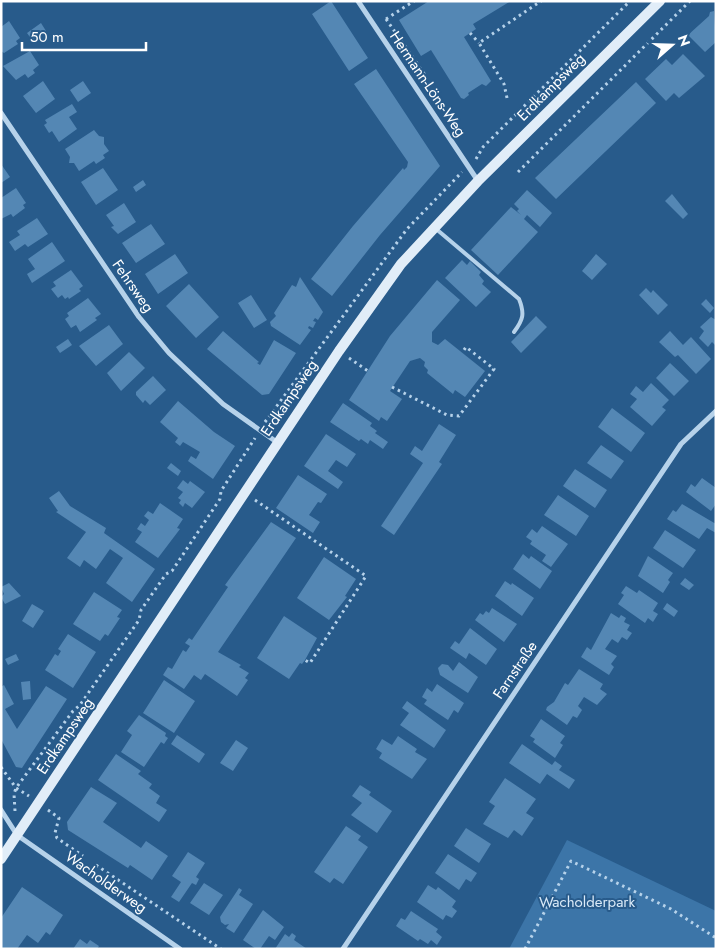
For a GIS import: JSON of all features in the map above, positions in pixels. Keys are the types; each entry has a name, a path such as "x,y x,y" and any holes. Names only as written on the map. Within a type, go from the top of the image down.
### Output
{"main road":[{"name":"Erdkampsweg","path":"1,859 338,351 395,271 433,227 478,181 660,1"}],"street":[{"name":"Hermann-Löns-Weg","path":"358,1 478,181"},
{"name":"Fehrsweg","path":"1,113 139,317 169,353 223,404 278,443"},
{"name":"Farnstraße","path":"343,949 681,444 716,411"},
{"path":"1,810 18,835"},
{"name":"Wacholderweg","path":"18,835 180,949"}],"lane":[{"path":"433,227 519,299 524,314 522,322 514,332"}],"path":[{"path":"375,26 414,1"},
{"path":"479,43 541,1"},
{"path":"479,156 483,147 630,1"},
{"path":"518,172 690,1"},
{"path":"386,19 425,75"},
{"path":"470,33 479,43 504,84 507,98"},
{"path":"268,418 407,229 459,175"},
{"path":"392,387 447,416 459,416 494,369 466,346 462,353"},
{"path":"338,351 368,371"},
{"path":"14,794 16,788 73,711 80,705 139,620 141,610 166,574 172,571 220,499 221,491 252,443"},
{"path":"244,493 366,576 310,662 305,660"},
{"path":"1,767 16,788 22,791"},
{"path":"52,813 59,818 55,833 56,838 83,856"},
{"path":"525,949 572,861 671,909 716,938"},
{"path":"96,865 221,949"}],"green space":[{"name":"Wacholderpark","path":"567,840 716,911 716,949 509,949"}],"building":[{"path":"331,1 368,58 349,71 312,14"},
{"path":"429,1 511,1 473,24 476,29 464,37 491,81 486,86 482,84 468,93 469,95 464,99 461,98 431,50 421,56 399,20"},
{"path":"714,11 716,42 705,52 688,35 709,16 710,12"},
{"path":"9,21 20,38 16,41 18,44 4,53 1,51 1,27"},
{"path":"41,23 46,31 32,40 27,33"},
{"path":"30,51 39,65 33,70 35,73 28,78 25,74 16,80 3,66"},
{"path":"683,54 705,76 679,98 674,93 666,101 645,79 666,59 672,65"},
{"path":"376,69 440,166 380,235 332,296 311,279 353,226 403,168 404,170 407,167 408,162 354,84"},
{"path":"43,81 55,99 36,113 23,96"},
{"path":"83,81 91,93 78,102 70,90"},
{"path":"636,82 656,103 556,199 535,178"},
{"path":"72,104 77,112 69,117 77,129 59,142 52,131 49,133 44,125 47,123 45,120"},
{"path":"94,130 99,136 104,137 104,144 109,151 103,155 105,158 96,164 94,161 79,171 74,163 69,163 70,157 65,149"},
{"path":"1,164 10,177 1,183"},
{"path":"103,168 118,190 96,205 81,182"},
{"path":"143,180 146,185 136,192 133,187"},
{"path":"16,188 26,203 23,205 25,208 13,217 11,214 1,219 1,198"},
{"path":"527,190 552,213 540,227 527,215 524,219 538,232 498,275 471,250 511,207 521,215 517,211 519,209 514,204"},
{"path":"672,194 688,214 683,219 665,201"},
{"path":"124,203 136,222 118,234 111,227 114,226 106,215"},
{"path":"37,218 48,234 28,247 25,244 15,251 9,242 20,235 17,231"},
{"path":"151,224 165,244 136,263 122,243"},
{"path":"52,242 65,261 32,283 27,274 35,269 28,259"},
{"path":"175,254 188,273 158,294 145,274"},
{"path":"596,254 607,264 592,280 582,271"},
{"path":"462,260 467,265 470,261 481,272 479,275 484,281 482,284 491,292 476,307 445,278"},
{"path":"71,270 83,286 79,289 81,291 69,299 68,297 65,299 62,295 58,298 51,289 56,286 53,282"},
{"path":"300,277 323,312 318,320 315,318 313,321 316,322 313,328 309,326 308,328 311,330 300,345 271,326 270,322 276,316 274,313 292,285 296,287"},
{"path":"437,280 460,300 432,332 432,342 438,345 445,339 485,371 465,397 455,390 453,394 427,373 428,370 424,366 425,362 420,358 410,361 390,391 402,399 387,421 381,417 379,421 349,400 390,336"},
{"path":"189,284 219,317 196,338 166,306"},
{"path":"646,288 651,293 653,290 668,305 658,315 639,295"},
{"path":"251,295 267,320 254,328 238,303"},
{"path":"88,298 101,314 95,318 97,320 80,332 76,325 71,328 65,319 69,316 67,313"},
{"path":"706,299 714,308 710,313 701,304"},
{"path":"536,316 547,327 521,353 511,342"},
{"path":"711,317 716,320 716,346 712,342 708,347 699,338 704,331 700,327"},
{"path":"109,325 123,344 96,366 79,346"},
{"path":"223,331 259,362 257,363 260,365 274,340 296,353 269,394 262,395 207,349"},
{"path":"670,331 683,345 691,337 711,359 696,374 678,355 675,357 659,342"},
{"path":"68,339 72,345 60,353 56,347"},
{"path":"129,352 145,368 121,391 107,373"},
{"path":"670,363 689,381 674,396 656,378"},
{"path":"153,376 166,390 150,405 145,400 143,403 136,395 136,392"},
{"path":"651,383 669,400 662,407 666,410 652,426 630,407 637,399 630,394 636,386 643,392"},
{"path":"178,401 214,432 235,446 213,479 188,461 191,456 196,459 200,452 183,442 180,446 175,442 178,438 160,422"},
{"path":"343,403 372,423 370,426 377,431 375,433 388,442 383,449 370,440 368,444 361,439 359,441 330,422"},
{"path":"612,408 645,433 631,452 598,427"},
{"path":"439,424 456,435 439,462 442,464 394,535 381,526 423,463 410,454 415,446 422,451"},
{"path":"326,434 356,454 347,467 336,460 328,471 343,482 338,489 304,466"},
{"path":"601,445 624,461 611,479 587,463"},
{"path":"171,463 181,471 178,476 167,468"},
{"path":"575,469 607,490 595,508 563,486"},
{"path":"298,475 327,494 321,503 318,502 309,515 320,522 313,533 276,508"},
{"path":"702,478 716,488 716,504 711,511 686,492 691,484 695,487"},
{"path":"183,480 188,484 190,481 205,492 192,508 185,503 183,507 179,503 181,500 178,498 183,492 177,488"},
{"path":"59,491 70,506 106,528 104,533 155,569 132,602 106,583 123,558 110,549 96,569 84,560 80,567 67,558 86,532 56,512 58,511 49,498"},
{"path":"558,495 589,516 576,536 544,515"},
{"path":"160,503 183,519 177,528 180,529 158,558 135,542 142,532 137,529 141,523 145,526 149,520 144,516 148,511 153,514"},
{"path":"682,504 716,524 716,533 707,528 699,539 667,519 673,510 676,512"},
{"path":"271,522 296,538 218,652 241,665 239,667 249,673 245,678 248,680 237,696 205,674 201,680 194,675 184,689 163,675 168,667 172,669 183,650 186,652 190,646 185,643 189,638 192,640 228,587 225,585"},
{"path":"542,526 568,544 551,567 542,561 546,555 530,544 532,541 526,537 532,529 537,533"},
{"path":"665,530 696,550 683,568 653,548"},
{"path":"523,554 529,559 531,556 552,571 540,589 513,569"},
{"path":"648,556 673,573 663,593 638,576"},
{"path":"324,557 356,579 345,596 347,597 329,620 297,598"},
{"path":"685,578 694,585 689,590 680,584"},
{"path":"505,581 511,585 512,583 534,598 522,616 495,596"},
{"path":"9,583 21,596 5,604 1,597 4,594 1,587"},
{"path":"626,586 637,593 639,590 658,603 653,611 658,614 653,622 648,618 645,623 618,604 624,595 621,593"},
{"path":"94,592 122,610 117,617 120,618 108,636 105,634 100,641 73,624"},
{"path":"667,603 678,611 674,617 663,609"},
{"path":"32,604 44,611 33,628 22,621"},
{"path":"492,608 517,624 504,642 475,620 480,613 483,615 486,611 489,613"},
{"path":"611,613 619,618 621,615 626,618 624,622 630,625 627,630 632,633 627,640 622,637 618,643 612,639 605,649 617,656 611,664 614,667 609,675 581,657 587,647 591,650"},
{"path":"284,616 317,638 305,660 302,664 300,663 289,679 257,658"},
{"path":"470,628 497,649 486,665 469,653 466,659 450,648 455,641 459,644"},
{"path":"68,634 96,652 73,688 45,670 55,654 58,656 61,651 58,649"},
{"path":"16,654 19,660 8,665 5,659"},
{"path":"459,662 478,677 468,693 440,675 438,668 442,664 448,665 453,671"},
{"path":"579,669 603,684 600,689 607,694 597,705 584,697 578,706 582,710 577,718 573,716 567,725 546,710 554,702 565,683 568,685"},
{"path":"164,680 195,701 174,733 143,713"},
{"path":"30,681 31,699 23,700 21,682"},
{"path":"437,684 464,703 458,713 454,710 448,720 424,704 427,700 422,697 427,688 432,692"},
{"path":"4,685 14,704 5,709 17,729 46,686 67,699 22,768 16,767 1,739 1,687"},
{"path":"407,701 446,730 434,748 400,725 409,713 402,708"},
{"path":"139,715 166,733 165,736 168,738 164,744 161,742 144,767 121,752 132,735 127,731"},
{"path":"541,719 565,736 560,743 563,745 555,758 533,742 535,739 530,736"},
{"path":"177,735 205,754 199,763 171,744"},
{"path":"398,736 417,749 415,752 427,759 412,779 379,758 382,753 376,749 382,739 392,745"},
{"path":"236,740 248,748 233,771 220,763"},
{"path":"522,744 552,765 555,761 562,766 559,770 575,780 569,789 547,774 540,784 509,763"},
{"path":"116,754 141,771 138,774 152,784 149,788 160,796 156,803 167,810 159,822 98,780"},
{"path":"505,778 536,799 526,813 534,818 522,836 514,830 508,838 483,824 495,806 489,802"},
{"path":"360,785 371,792 369,795 392,811 377,833 351,815 362,803 352,796"},
{"path":"91,787 117,803 103,822 141,848 146,841 168,856 152,880 130,865 128,868 68,830 67,822"},
{"path":"346,826 361,836 358,840 368,847 343,884 334,878 330,883 314,872"},
{"path":"466,828 491,844 479,863 454,846"},
{"path":"188,852 205,863 196,877 199,879 196,885 192,883 179,902 171,897 181,882 172,876"},
{"path":"448,854 477,873 471,882 466,879 459,890 435,873"},
{"path":"204,883 223,895 209,915 190,903"},
{"path":"428,885 436,890 438,887 456,901 452,907 457,911 452,918 446,915 443,920 417,902"},
{"path":"22,887 63,915 50,935 46,932 38,943 27,935 17,949 1,949 1,918"},
{"path":"239,888 242,890 239,895 253,904 234,933 226,928 229,924 225,925 221,922 220,917"},
{"path":"263,910 284,927 275,940 269,936 260,949 256,949 243,940"},
{"path":"411,911 438,929 436,932 442,937 437,945 431,940 428,944 420,939 418,941 396,926 401,918 405,920"},
{"path":"292,933 296,936 294,940 307,949 275,949 285,934 289,937"},
{"path":"80,939 87,944 90,940 99,946 97,949 73,949"}]}
